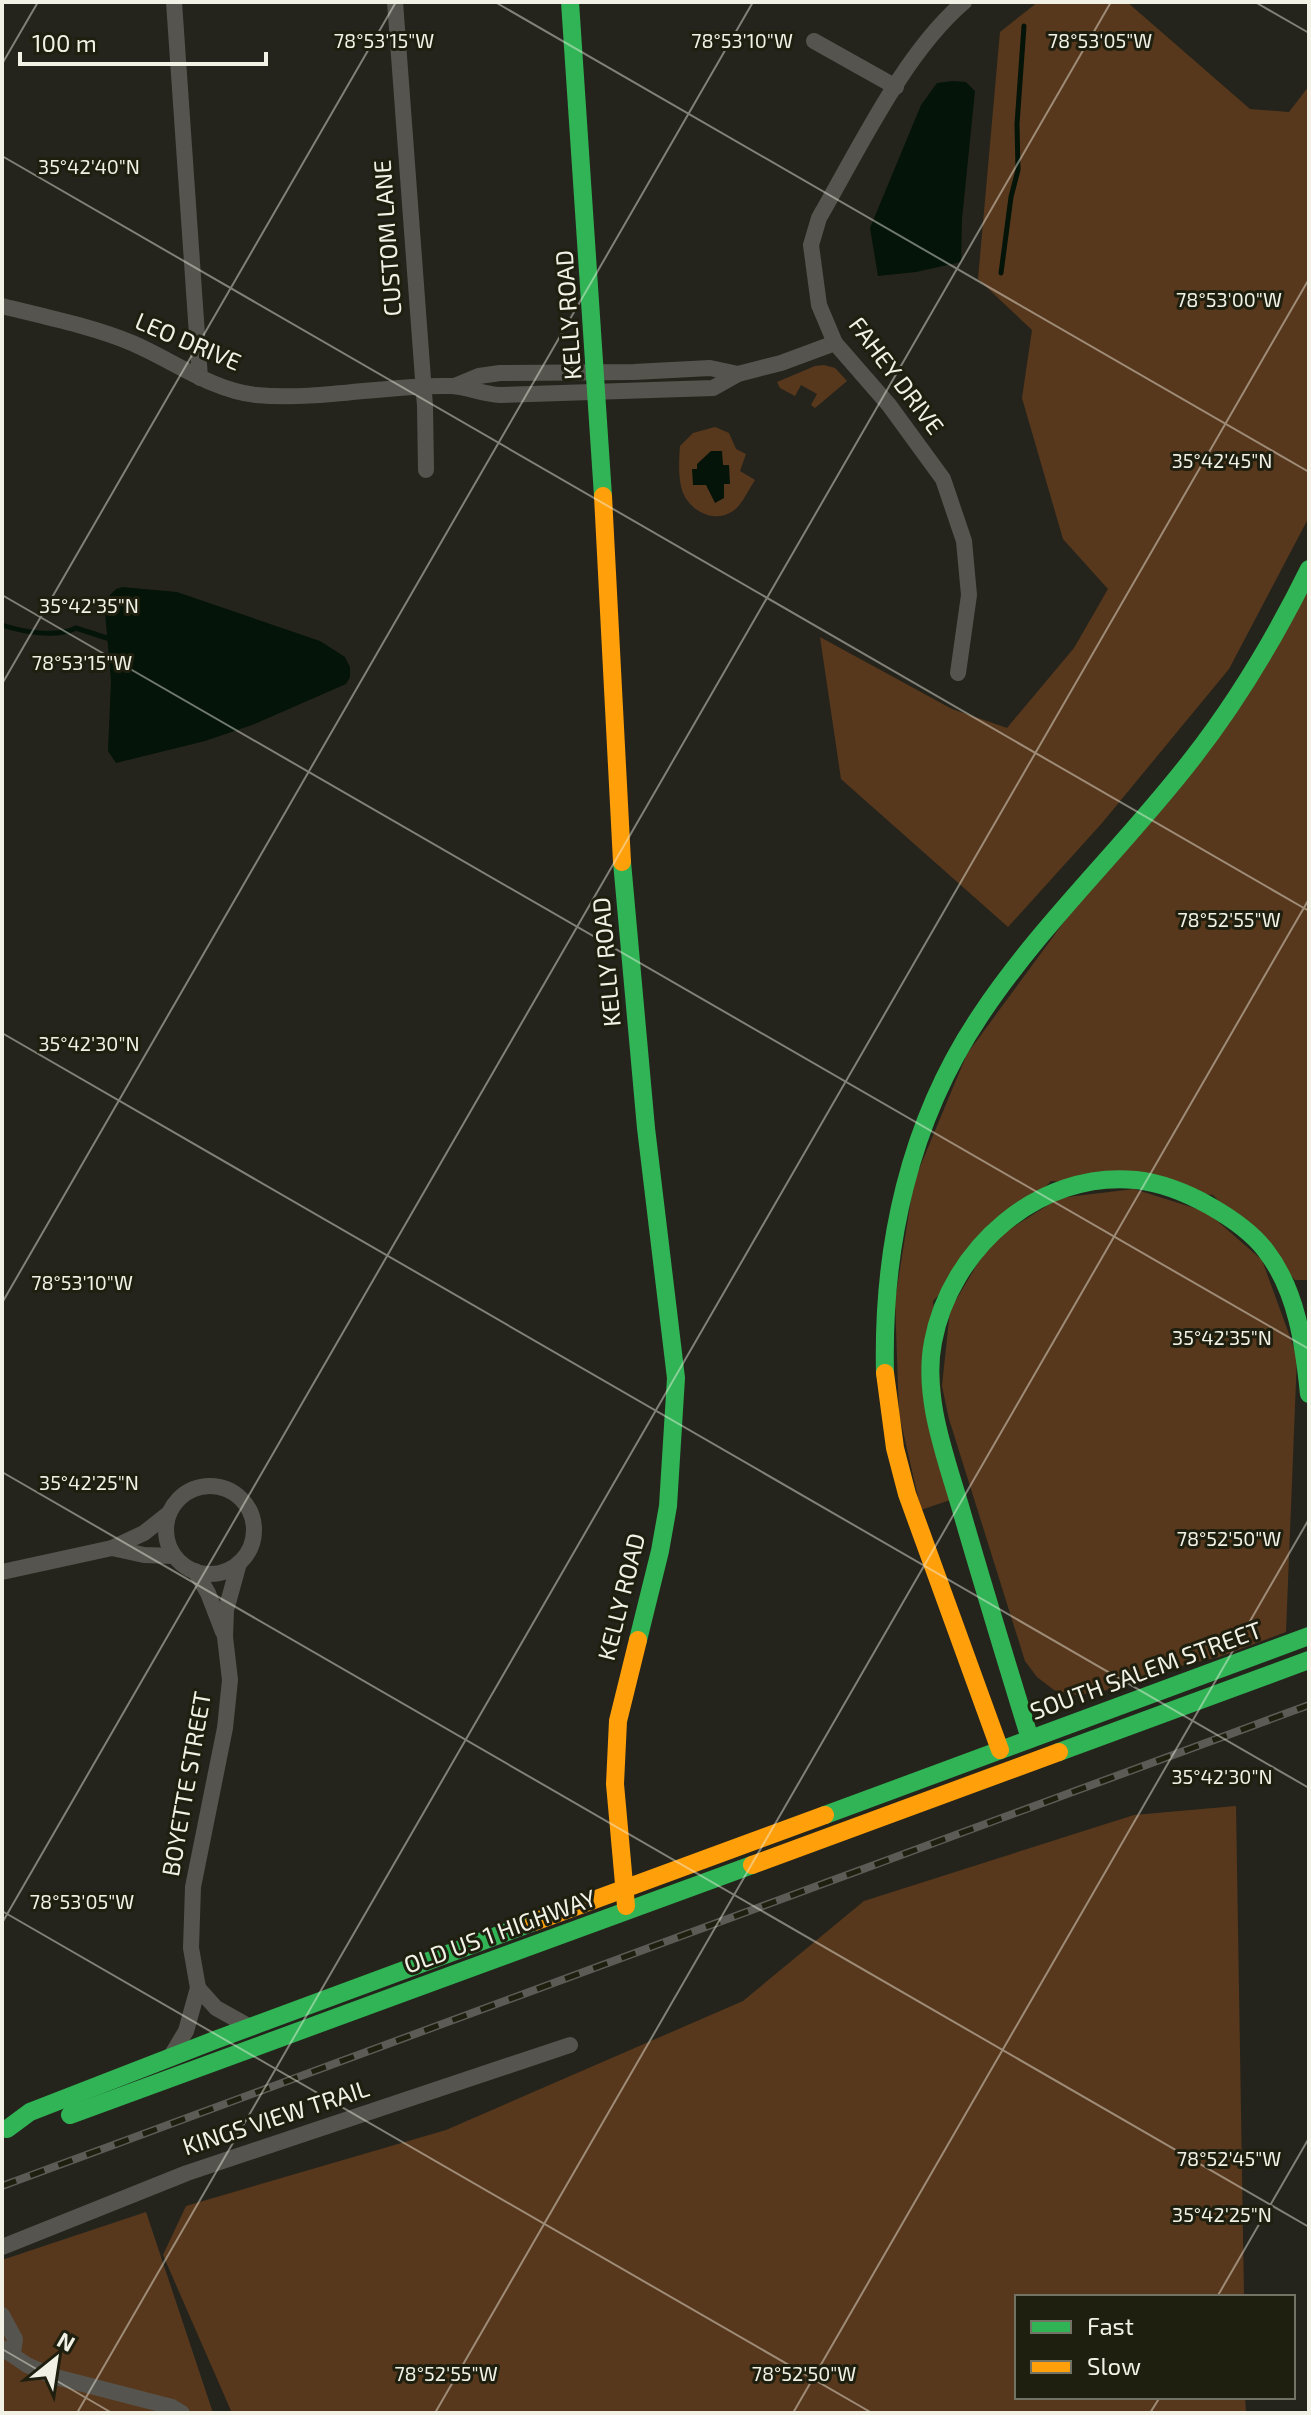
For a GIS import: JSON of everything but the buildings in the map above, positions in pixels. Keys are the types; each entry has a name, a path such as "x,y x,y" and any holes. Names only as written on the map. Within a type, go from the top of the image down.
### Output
{"main road":[{"name":"KELLY ROAD","path":"570,2 597,373 623,873 646,1128 676,1378 665,1521 618,1721 615,1784 626,1911"},
{"path":"1008,1770 911,1508 895,1449 887,1398 884,1321 888,1260 900,1196 924,1125 948,1071 982,1013 1014,969 1175,780 1251,671 1309,569"},
{"path":"1036,1759 977,1569 939,1425 933,1386 933,1343 942,1306 960,1268 988,1233 1019,1209 1055,1191 1097,1180 1137,1180 1173,1187 1211,1203 1244,1228 1268,1253 1285,1284 1306,1354 1309,1394"},
{"name":"SOUTH SALEM STREET","path":"1000,1750 1309,1636"},
{"name":"SOUTH SALEM STREET","path":"1008,1770 1309,1660"},
{"name":"OLD US 1 HIGHWAY","path":"5,2130 30,2112 171,2057 1000,1750"},
{"name":"OLD US 1 HIGHWAY","path":"5,2130 36,2126 124,2096 1008,1770"}],"street":[{"path":"174,2 200,378"},
{"name":"CUSTOM LANE","path":"395,2 426,470"},
{"name":"FAHEY DRIVE","path":"958,673 969,595 964,541 943,479 889,405 835,343 819,305 811,245 819,218 915,56 945,18 964,2"},
{"path":"814,41 896,87"},
{"name":"LEO DRIVE","path":"2,306 128,341 200,378 253,395 310,395 455,386 479,376 500,373 710,368 738,374"},
{"name":"LEO DRIVE","path":"455,386 482,394 500,395 713,388 738,374 762,369 835,343"},
{"name":"BOYETTE STREET","path":"168,1514 175,1501 186,1492 200,1486 215,1485 229,1489 241,1498 254,1523 253,1538 248,1552 239,1563 226,1610 225,1637 230,1680 225,1728 203,1829 191,1917 191,1948 198,1988 186,2031 171,2057"},
{"path":"2,1572 112,1548 144,1533 168,1514"},
{"path":"168,1514 165,1528 167,1543 174,1556"},
{"path":"112,1548 144,1555 174,1556"},
{"name":"BOYETTE STREET","path":"174,1556 195,1571 208,1593 225,1637"},
{"path":"195,1571 213,1574 227,1571 239,1563"},
{"path":"198,1988 216,2008 250,2027"},
{"name":"KINGS VIEW TRAIL","path":"2,2247 187,2173 570,2045"},
{"path":"2,2315 15,2339 7,2350 27,2365 52,2376 172,2407 182,2413"}],"shaded area":[{"path":"1038,2 1127,2 1250,109 1289,112 1309,86 1309,517 1229,669 1102,823 1008,927 841,779 820,637 952,709 1007,728 1074,648 1108,589 1063,539 1022,398 1032,330 978,279 1000,32"},
{"path":"966,82 975,91 962,219 961,262 878,276 870,228 921,105 937,83"},
{"path":"815,366 835,368 847,381 815,408 811,405 817,394 801,385 795,396 780,388 777,382"},
{"path":"715,427 729,433 736,449 746,454 740,471 755,480 737,508 726,515 710,516 690,504 682,490 680,446 693,433"},
{"path":"711,451 722,451 723,465 729,465 730,484 724,484 724,498 715,503 706,485 693,485 692,469 697,469 697,464"},
{"path":"122,587 177,592 320,641 345,657 350,667 350,677 346,684 252,725 205,741 116,763 108,751 111,681 104,601"},
{"path":"1309,588 1309,1280 1295,1280 1213,1195 1051,1181 933,1301 950,1500 921,1510 899,1414 895,1300 914,1181 967,1054"},
{"path":"1134,1189 1207,1212 1262,1260 1297,1356 1286,1632 1219,1657 1159,1671 1101,1692 1076,1695 1054,1690 1037,1677 1025,1661 949,1419 942,1386 950,1310 991,1241 1059,1198"},
{"path":"1236,1806 1244,2295 1015,2295 1015,2399 1245,2399 1246,2413 232,2413 163,2255 186,2206 446,2130 743,2001 864,1901 1134,1815"},
{"path":"146,2212 213,2413 2,2413 2,2260"}],"waterway":[{"path":"1001,273 1011,197 1018,170 1017,124 1024,26"},
{"path":"2,625 49,633 76,628 113,640"}],"railway":[{"path":"2,2186 1309,1705"}],"traffic: fast":[{"path":"570,2 603,496"},
{"path":"885,1373 889,1279 905,1187 918,1142 955,1057 980,1016 1029,949 1166,792 1209,737 1255,667 1309,569"},
{"path":"622,862 646,1128 676,1378 668,1506 638,1640"},
{"path":"1030,1739 943,1450 933,1407 930,1363 933,1342 943,1308 958,1276 979,1247 1004,1222 1034,1202 1066,1188 1100,1180 1136,1180 1184,1193 1241,1226 1260,1244 1277,1267 1297,1319 1309,1394"},
{"path":"825,1815 1309,1636"},
{"path":"1059,1752 1309,1660"},
{"path":"70,2115 752,1865"},
{"path":"7,2129 30,2112 534,1922"}],"traffic: slow":[{"path":"603,496 622,862"},
{"path":"885,1373 895,1448 907,1494 1000,1750"},
{"path":"626,1906 615,1784 618,1721 638,1640"},
{"path":"752,1865 1059,1752"},
{"path":"534,1922 825,1815"}]}
